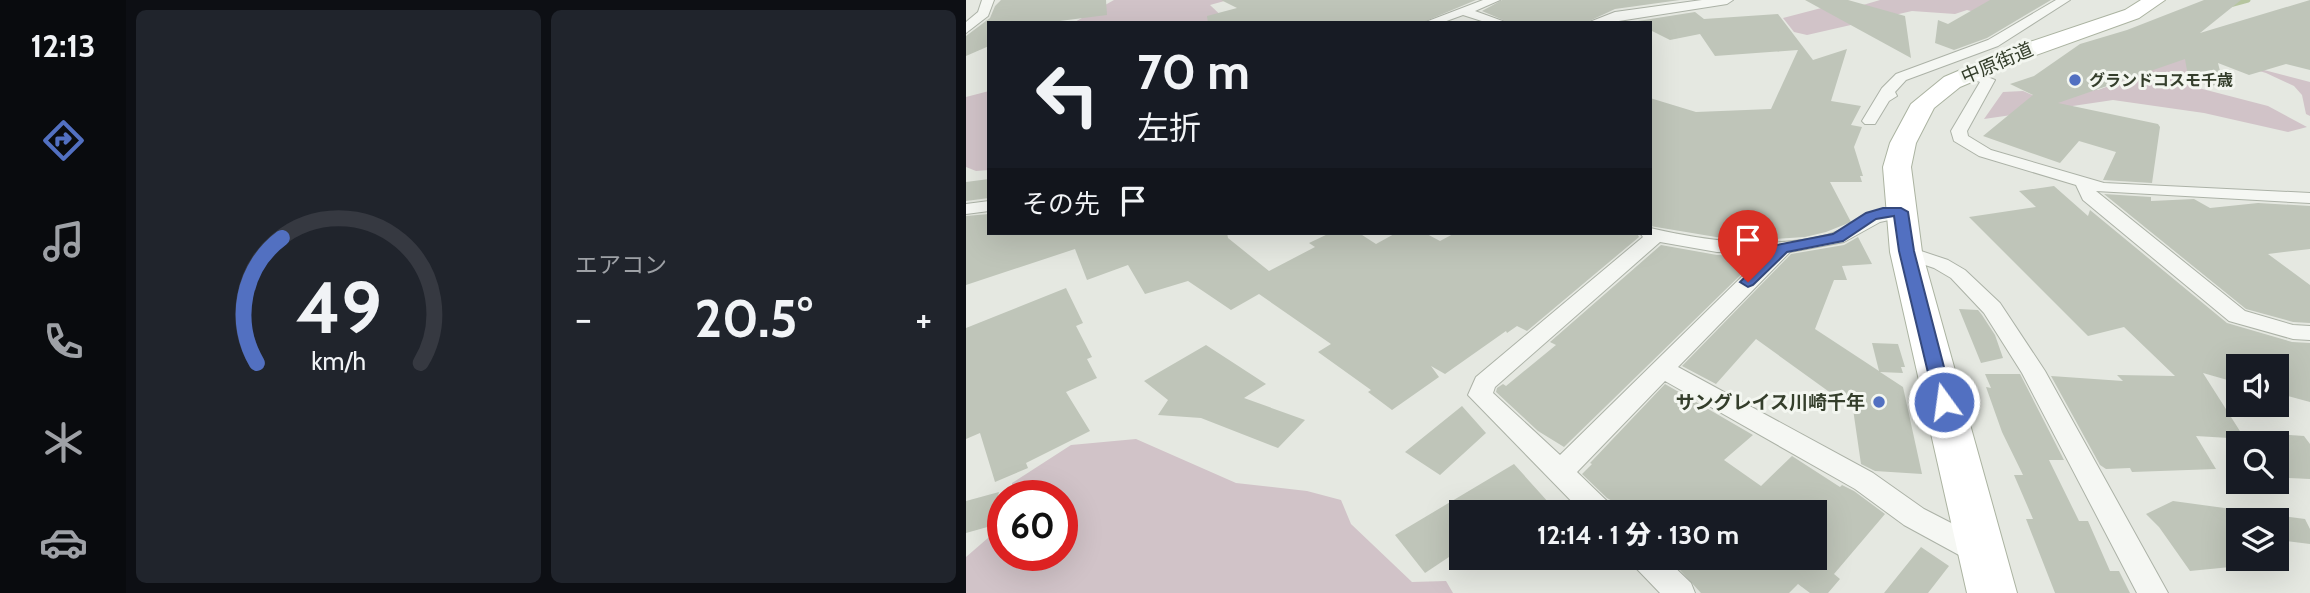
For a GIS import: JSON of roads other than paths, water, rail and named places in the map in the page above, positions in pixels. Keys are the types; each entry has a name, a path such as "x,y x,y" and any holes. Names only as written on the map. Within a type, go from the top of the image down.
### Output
{"main road":[{"name":"中原街道","path":"1992,593 1906,251 1897,167 1903,143 1923,104 1968,73 2132,14 2155,0"}],"street":[{"path":"966,29 984,13 988,0"},
{"path":"1434,21 1494,0"},
{"path":"1599,21 1615,16 1727,0"},
{"path":"1890,96 1887,91 1901,77 1993,43 2042,16 2064,0"},
{"path":"1462,11 1495,21"},
{"path":"1968,73 1988,80 1959,131 1960,138 1985,153 2084,184 2119,191 2310,198"},
{"path":"1870,121 1884,97 1923,104"},
{"path":"2084,184 2089,196 2237,316 2292,332 2310,333"},
{"path":"966,209 987,206"},
{"path":"1653,234 1692,242 1783,248 1838,238 1871,216 1883,212 1901,212"},
{"path":"1588,500 1512,423 1480,395 1484,383 1652,235"},
{"path":"1560,472 1783,248"},
{"path":"1906,251 1941,264 1958,274 1992,308 2033,371 2153,593"},
{"path":"1661,368 1864,481 1913,517 1982,553"},
{"path":"1658,570 1680,593"}],"waterway":[{"path":"2226,6 2248,0"}],"place":[{"name":"グランドコスモ千歳","path":"2075,80"},
{"name":"サングレイス川崎千年","path":"1879,402"}]}
